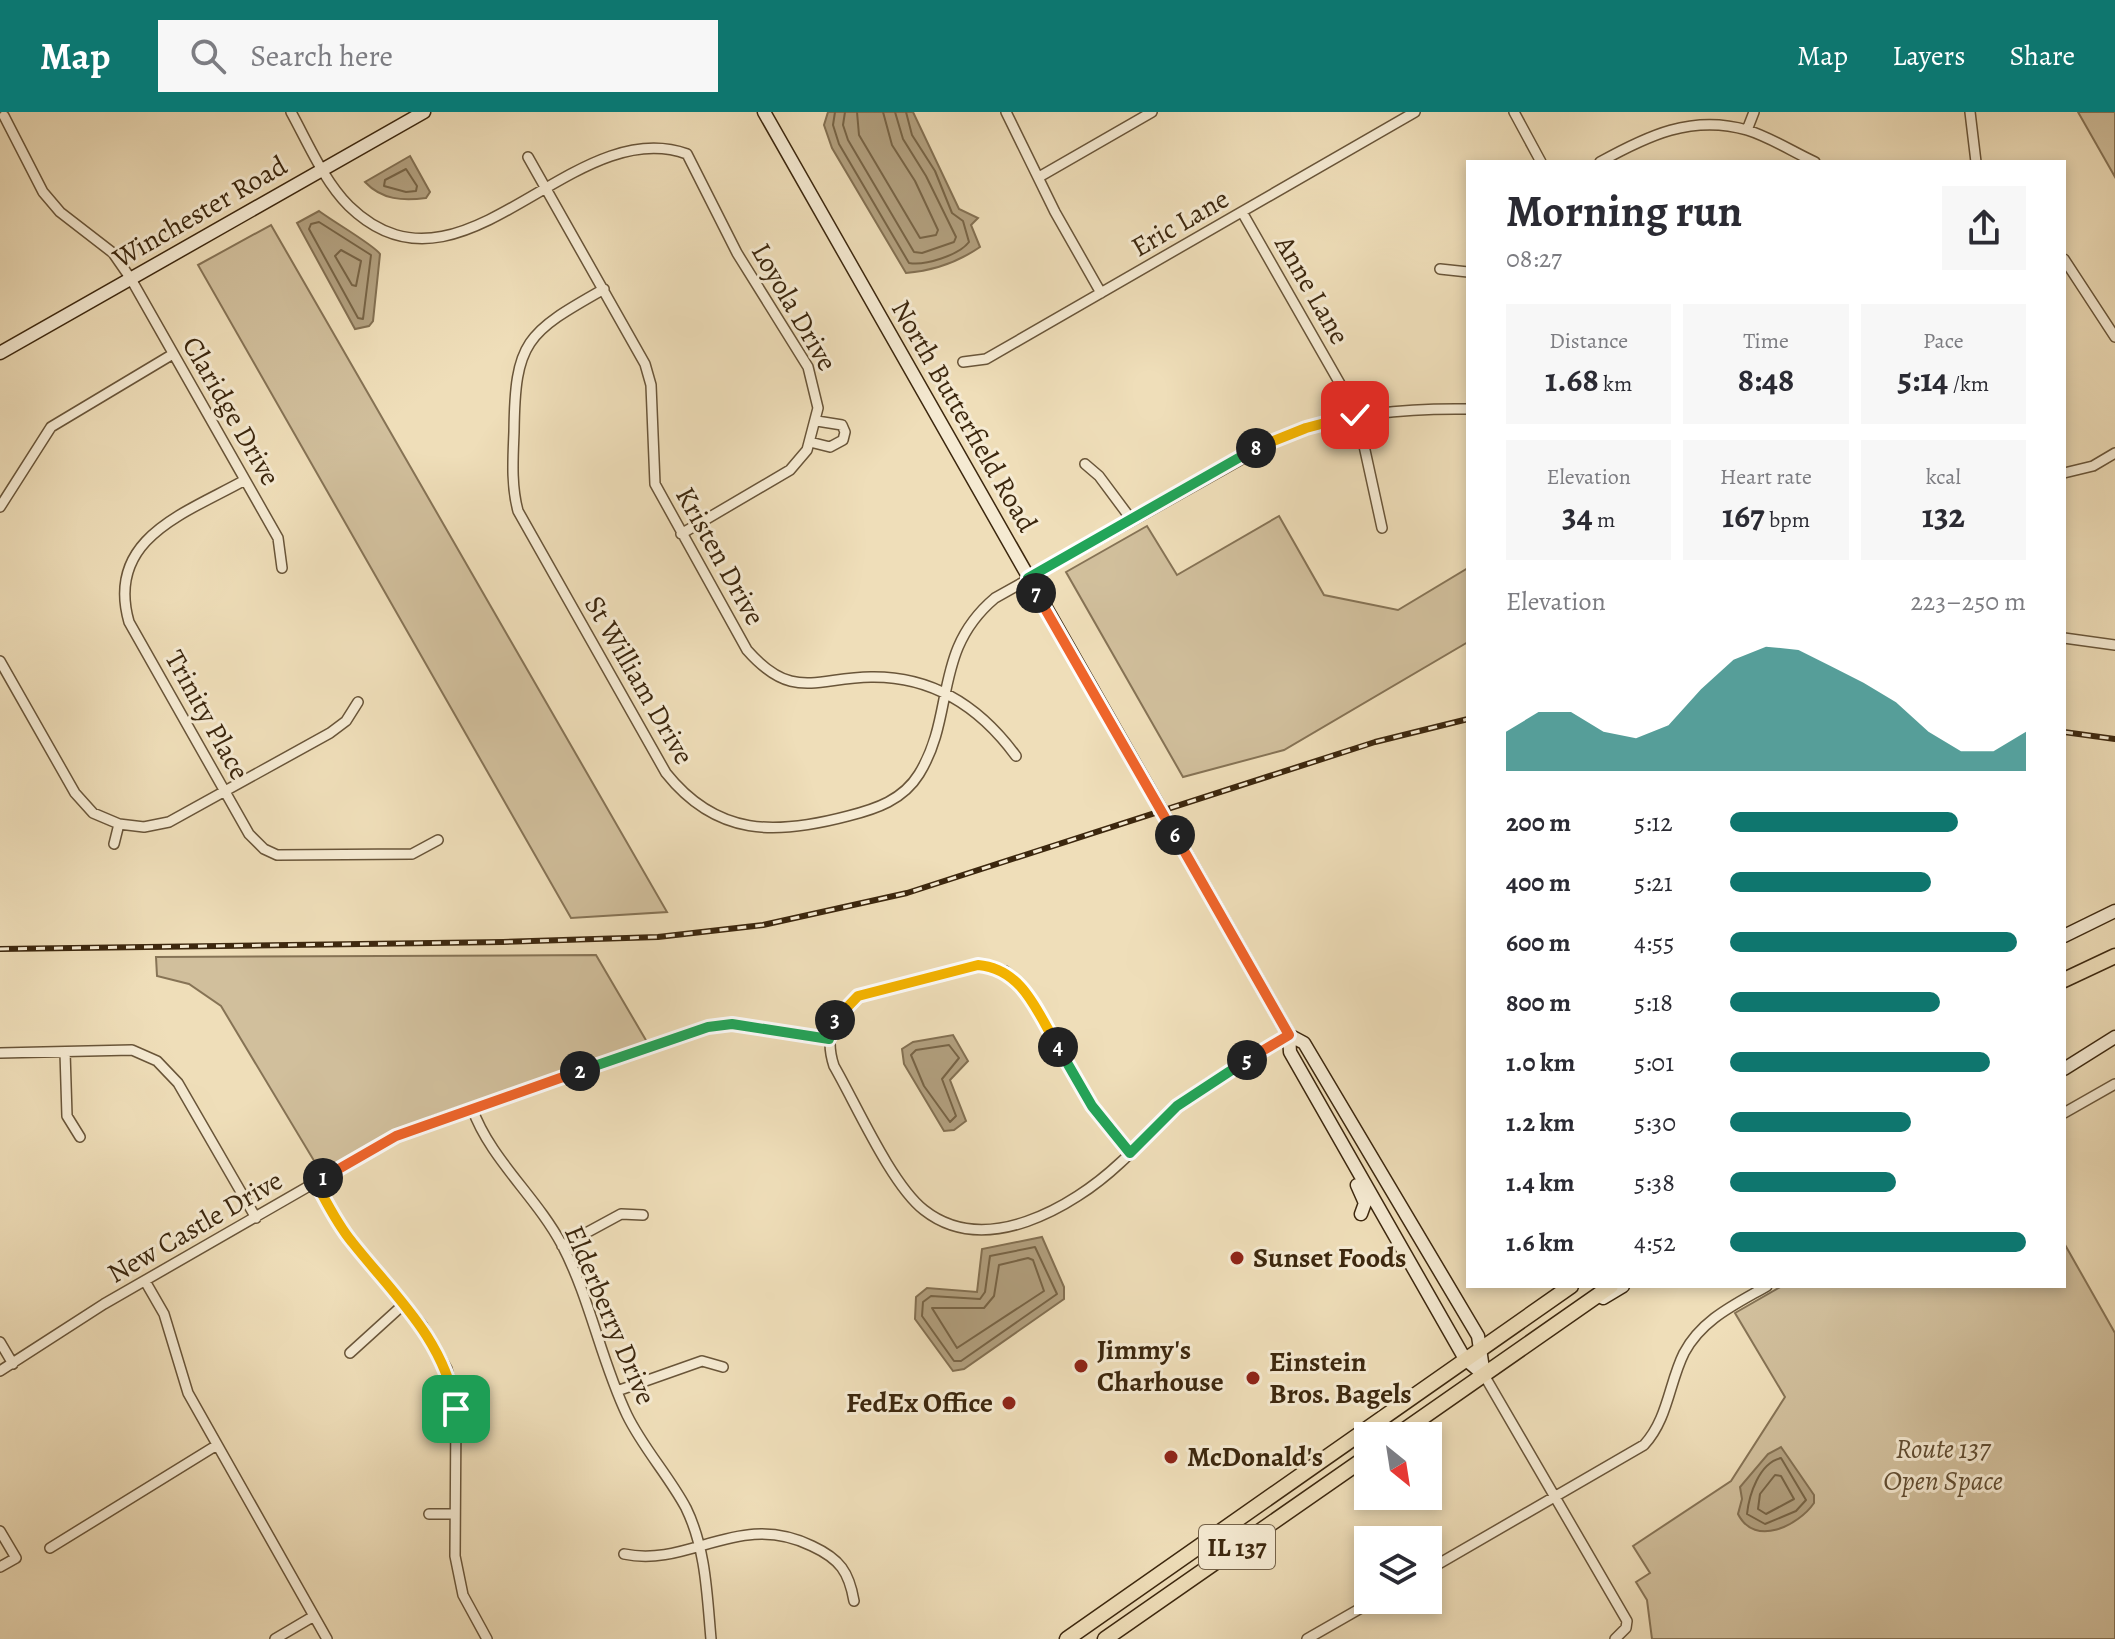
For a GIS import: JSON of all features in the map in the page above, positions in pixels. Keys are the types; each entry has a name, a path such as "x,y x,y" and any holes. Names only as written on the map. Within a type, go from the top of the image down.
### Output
{"main road":[{"name":"Winchester Road","path":"0,353 424,112"},
{"name":"North Butterfield Road","path":"764,112 1289,1035 1290,1052 1381,1213 1465,1359 1484,1375"},
{"path":"2066,935 2115,911"},
{"path":"2066,979 2115,956"},
{"name":"North Butterfield Road","path":"1289,1035 1304,1043 1478,1336 1484,1375"},
{"path":"2066,1068 2115,1037"},
{"path":"1323,1109 1325,1123 1365,1203 1361,1214"},
{"path":"1381,1213 1383,1176"},
{"name":"IL 137","path":"1067,1639 1568,1288"},
{"path":"1416,1422 1608,1288"},
{"path":"1559,1323 1620,1288"},
{"name":"IL 137","path":"1105,1639 1354,1466"}],"street":[{"path":"291,112 323,169 349,206 371,220 403,228 431,224"},
{"path":"1006,112 1101,293"},
{"path":"1039,177 1152,112"},
{"name":"Eric Lane","path":"963,362 986,359 1415,112"},
{"path":"1514,112 1540,160"},
{"path":"1747,130 1754,112"},
{"path":"1970,112 1976,160"},
{"name":"Claridge Drive","path":"4,116 43,192 60,212 113,253 131,279 278,538 282,568"},
{"path":"1604,160 1646,136 1683,126 1707,125 1747,130 1811,160"},
{"name":"Loyola Drive","path":"680,145 761,294 808,367 816,390 817,421 810,442 797,463 774,482 681,534"},
{"path":"516,166 538,149"},
{"name":"Kristen Drive","path":"528,157 604,289 650,377 655,484 747,650 769,671 802,685 887,677 917,681 981,714 1016,756"},
{"name":"Anne Lane","path":"1242,212 1355,415 1382,528"},
{"path":"2066,262 2115,337"},
{"path":"1440,269 1466,272"},
{"name":"St William Drive","path":"604,289 543,326 527,344 519,361 514,380 514,497 534,541 677,787 724,819 765,829 812,825 875,809 906,791 918,777 933,741 951,659 979,611 1028,578 1255,449 1306,428 1355,415 1411,408 1466,409"},
{"path":"0,507 51,427 173,354"},
{"path":"810,442 830,447 843,440 845,432 842,425 817,421"},
{"path":"2066,473 2093,466 2115,453"},
{"path":"1085,464 1099,476 1131,519"},
{"name":"Trinity Place","path":"245,480 154,532 134,555 124,589 129,622 249,834 264,849 277,855 412,854 438,840"},
{"path":"2066,638 2115,645"},
{"path":"2,668 75,793 93,813 119,824 144,827 169,822 330,733 346,721 358,702"},
{"path":"114,844 119,824"},
{"path":"1130,1153 1092,1106 1026,992 1005,971 978,965 858,996 837,1015 829,1039 834,1066 906,1192 942,1222 993,1230 1014,1226 1083,1193 1130,1153 1177,1106 1204,1086 1289,1035"},
{"name":"New Castle Drive","path":"0,1371 145,1281 396,1136 708,1027 732,1024 829,1039"},
{"path":"0,1053 132,1050 146,1054 168,1069 256,1218"},
{"path":"65,1052 67,1116 80,1137"},
{"path":"2066,1112 2115,1084"},
{"name":"Elderberry Drive","path":"472,1108 488,1142 532,1198 562,1246 628,1416 685,1507 699,1544 711,1639"},
{"path":"316,1183 344,1232 404,1304 436,1349 453,1393 456,1471 452,1514 455,1556 463,1595 487,1639"},
{"path":"562,1246 621,1214 643,1215"},
{"path":"145,1281 164,1314 184,1383 327,1639"},
{"path":"1442,1562 1644,1445 1664,1410 1678,1369 1693,1339 1714,1318 1764,1288"},
{"path":"350,1353 404,1304"},
{"path":"0,1342 13,1364"},
{"path":"617,1391 702,1361 723,1367"},
{"name":"North Butterfield Road","path":"1484,1375 1627,1621 1626,1628 1615,1639"},
{"path":"50,1548 217,1445"},
{"path":"429,1514 452,1514"},
{"path":"0,1531 16,1558 0,1567"},
{"path":"624,1554 646,1559 699,1544 758,1533 807,1543 830,1555 844,1567 854,1601"},
{"path":"1307,1639 1354,1612"},
{"path":"275,1639 314,1616"}],"green space":[{"path":"2078,112 2115,112 2115,177"},
{"path":"271,225 667,912 571,918 198,265"},
{"path":"1279,516 1324,595 1398,610 1466,569 1466,643 1284,750 1183,777 1066,572 1147,526 1177,575"},
{"path":"596,955 647,1042 430,1117 322,1174 221,1006 189,984 157,976 156,957"},
{"name":"Route 137 Open Space","path":"2066,1247 2115,1333 2115,1639 1652,1639 1647,1600 1636,1582 1650,1573 1633,1546 1731,1481 1785,1397 1735,1313 1779,1288 2066,1288"}],"water":[{"path":"828,112 913,112 959,209 978,218 971,225 980,247 944,265 906,273 832,148 824,125"},
{"path":"410,156 430,192 426,198 393,198 378,193 365,182"},
{"path":"319,211 380,254 373,321 369,326 355,329 297,223"},
{"path":"953,1035 968,1061 950,1080 966,1121 954,1130 944,1131 904,1064 902,1049 913,1042"},
{"path":"1042,1237 1064,1287 1064,1299 964,1369 953,1371 915,1319 916,1297 927,1288 977,1292 982,1249"},
{"path":"1781,1447 1814,1495 1814,1503 1788,1525 1777,1530 1755,1530 1738,1514 1742,1499 1740,1487 1768,1454"}],"railway":[{"path":"0,949 503,942 658,937 763,925 907,893 1375,742 1466,719"},
{"path":"2066,732 2115,739"}],"place":[{"name":"Sunset Foods","path":"1237,1258"},
{"name":"Jimmy's Charhouse","path":"1081,1366"},
{"name":"Einstein Bros. Bagels","path":"1253,1378"},
{"name":"FedEx Office","path":"1009,1403"},
{"name":"McDonald's","path":"1171,1457"}],"route":[{"path":"456,1409 447,1369 422,1325 344,1232 316,1183 396,1136 708,1027 732,1024 829,1039 837,1015 858,996 978,965 990,966 1014,977 1026,992 1092,1106 1130,1153 1177,1106 1204,1086 1289,1035 1028,578 1255,449 1306,428 1355,415"}]}
